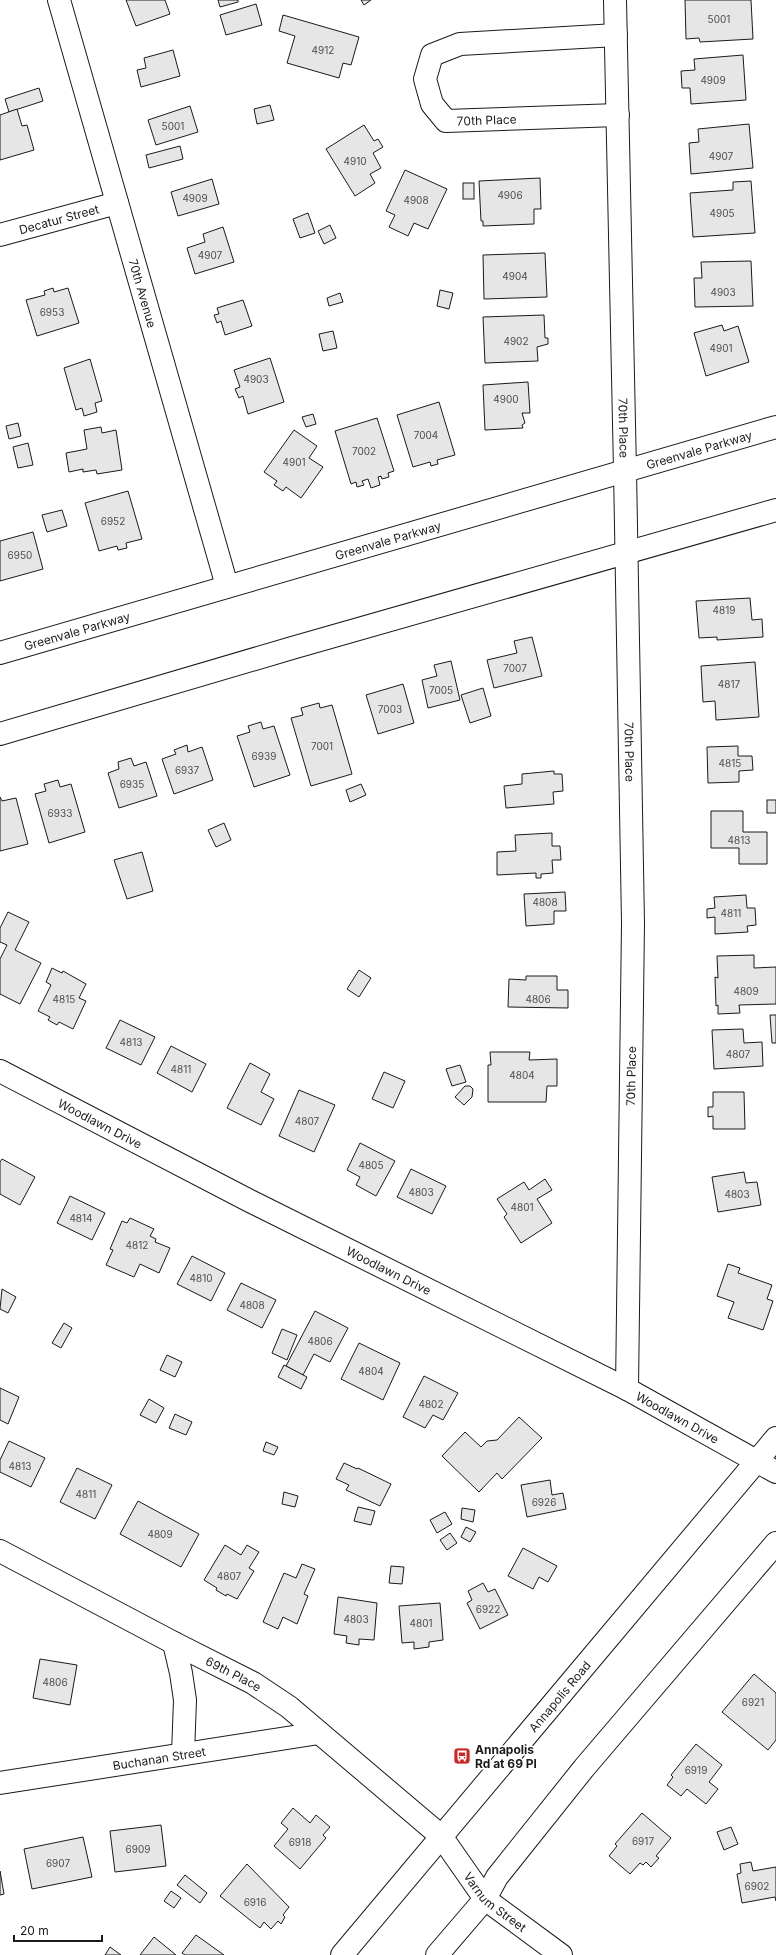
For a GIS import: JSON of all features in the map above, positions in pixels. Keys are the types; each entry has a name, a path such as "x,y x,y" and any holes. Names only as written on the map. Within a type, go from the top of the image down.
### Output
{"street":[{"name":"70th Avenue","path":"59,0 227,586"},
{"name":"70th Place","path":"615,0 633,923 627,1389"},
{"name":"70th Place","path":"616,35 460,44 432,55 425,80 432,104 446,121 618,115"},
{"name":"Decatur Street","path":"0,235 117,203"},
{"name":"Greenvale Parkway","path":"0,653 776,427"},
{"path":"0,734 299,646 627,554 776,510"},
{"name":"Woodlawn Drive","path":"0,1071 248,1200 627,1389 767,1467"},
{"name":"Annapolis Road","path":"342,1955 441,1836 767,1467 776,1438"},
{"path":"437,1955 485,1899 497,1877 576,1779 776,1543"},
{"name":"69th Place","path":"0,1551 264,1690 289,1707 441,1836"},
{"path":"174,1643 185,1700 183,1754"},
{"name":"Buchanan Street","path":"0,1783 319,1733"},
{"name":"Varnum Street","path":"441,1836 485,1899 561,1955"}],"building":[{"path":"126,0 165,0 170,14 136,26"},
{"path":"218,0 238,0 238,2 220,7"},
{"path":"361,0 371,0 364,5"},
{"path":"685,0 751,0 753,39 700,42 699,38 686,39"},
{"path":"256,4 262,25 226,35 220,15"},
{"path":"283,15 359,37 351,65 343,63 339,78 287,63 295,36 279,31"},
{"path":"173,50 180,76 141,87 137,70 146,68 144,58"},
{"path":"743,55 746,100 691,104 690,88 682,88 681,71 695,70 694,59"},
{"path":"39,88 43,101 9,112 5,99"},
{"path":"270,105 274,120 257,124 254,109"},
{"path":"190,106 198,132 156,145 148,120"},
{"path":"17,109 22,126 27,125 34,150 0,160 0,115"},
{"path":"749,124 753,168 691,174 689,143 699,142 698,129"},
{"path":"364,125 374,141 378,139 383,147 373,153 381,168 370,174 375,183 355,196 326,149"},
{"path":"180,146 183,159 149,168 146,155"},
{"path":"405,170 447,189 428,229 414,223 408,236 389,227 395,215 386,211"},
{"path":"540,178 541,209 534,209 534,224 483,226 483,221 481,221 479,181"},
{"path":"212,179 219,204 178,216 171,192"},
{"path":"751,181 755,233 693,237 690,193 733,190 733,182"},
{"path":"463,183 474,183 474,199 463,199"},
{"path":"308,213 315,233 300,238 293,219"},
{"path":"330,225 336,238 324,244 318,231"},
{"path":"223,227 234,262 195,274 187,248 205,242 203,234"},
{"path":"545,253 547,297 484,299 483,255"},
{"path":"751,261 753,306 695,307 694,278 702,278 701,262"},
{"path":"53,288 54,292 68,288 79,323 37,336 26,300 45,295 44,291"},
{"path":"440,290 453,293 449,309 437,306"},
{"path":"340,293 343,302 329,306 327,298"},
{"path":"243,300 252,326 225,335 221,321 217,323 214,315 219,314 217,308"},
{"path":"544,315 545,338 548,338 548,344 537,347 538,361 485,363 483,317"},
{"path":"722,325 724,331 738,326 749,362 706,376 694,333"},
{"path":"333,331 337,348 323,351 319,334"},
{"path":"270,358 284,402 248,414 243,396 239,398 235,389 240,387 234,370"},
{"path":"90,359 102,401 95,403 97,412 84,416 82,408 76,410 64,368"},
{"path":"528,382 530,413 522,413 525,423 522,425 523,428 485,430 483,385"},
{"path":"439,402 455,455 437,460 438,464 431,466 430,462 413,467 397,415"},
{"path":"313,414 316,424 306,427 302,417"},
{"path":"377,418 394,471 388,473 389,477 382,479 381,476 378,477 380,485 371,488 368,479 362,481 364,485 357,487 356,482 351,484 335,431"},
{"path":"18,423 21,436 9,439 6,426"},
{"path":"101,427 102,433 116,430 122,470 97,474 96,470 83,472 83,469 69,472 66,453 87,449 84,430"},
{"path":"294,430 317,446 309,458 323,467 301,498 286,487 283,491 274,485 277,481 264,472"},
{"path":"28,443 33,465 18,468 13,447"},
{"path":"128,491 142,539 126,543 127,548 118,550 117,546 99,551 85,503"},
{"path":"62,510 67,526 47,532 42,515"},
{"path":"33,532 43,569 0,581 0,541"},
{"path":"750,598 752,620 762,619 763,637 717,640 717,637 699,638 696,601"},
{"path":"532,637 542,676 494,688 487,660 517,653 514,641"},
{"path":"451,661 460,700 428,708 422,680 437,676 434,665"},
{"path":"755,662 759,717 716,720 715,701 703,702 701,666"},
{"path":"403,684 414,723 378,734 366,695"},
{"path":"483,688 491,716 470,723 461,695"},
{"path":"319,703 320,708 332,705 352,774 311,786 291,718 303,715 301,708"},
{"path":"261,722 263,729 274,726 290,775 254,787 237,736 250,732 248,726"},
{"path":"187,745 188,752 202,747 213,780 174,794 162,759 176,754 174,750"},
{"path":"738,746 738,756 752,756 753,770 739,771 739,782 708,783 707,747"},
{"path":"131,758 134,766 146,762 157,796 119,808 108,773 119,769 118,762"},
{"path":"554,771 554,774 562,774 563,791 553,792 554,804 506,808 504,786 522,784 522,774"},
{"path":"58,780 60,787 71,784 85,832 49,843 35,794 46,791 44,784"},
{"path":"361,784 366,795 350,802 346,790"},
{"path":"0,797 2,801 16,798 28,844 0,851"},
{"path":"767,800 776,800 776,813 767,813"},
{"path":"711,811 743,811 743,832 767,832 767,864 739,864 739,848 711,848"},
{"path":"224,823 231,840 216,847 208,830"},
{"path":"552,833 552,846 560,846 561,860 552,860 553,873 541,874 541,878 536,878 536,873 497,875 497,852 516,851 515,835"},
{"path":"142,852 153,891 127,899 114,860"},
{"path":"565,892 566,911 554,911 554,924 526,926 524,894"},
{"path":"746,895 747,908 755,908 756,925 747,926 748,932 715,934 715,917 707,918 707,909 715,908 714,897"},
{"path":"8,912 29,922 15,950 41,963 20,1004 0,994 0,959 7,945 0,942 0,928"},
{"path":"754,955 754,968 776,967 776,1004 739,1005 740,1013 718,1014 718,1005 716,1006 715,977 718,978 717,956"},
{"path":"52,968 62,973 63,971 86,984 79,998 86,1001 73,1029 59,1022 57,1025 48,1020 50,1017 38,1011 51,985 46,982"},
{"path":"359,970 371,978 359,997 347,989"},
{"path":"526,976 557,976 557,990 568,990 568,1008 508,1007 509,979 526,980"},
{"path":"770,1015 776,1015 776,1043 772,1043"},
{"path":"120,1020 155,1037 141,1065 106,1048"},
{"path":"743,1029 744,1043 762,1042 763,1066 714,1069 712,1030"},
{"path":"171,1046 206,1064 192,1092 157,1073"},
{"path":"490,1052 530,1052 529,1060 557,1059 557,1086 547,1086 546,1102 488,1102 488,1065 491,1065"},
{"path":"250,1063 270,1074 261,1092 274,1099 261,1125 227,1108"},
{"path":"460,1065 466,1082 452,1086 446,1069"},
{"path":"384,1072 405,1081 393,1108 372,1099"},
{"path":"465,1086 470,1086 473,1089 472,1097 464,1105 455,1097"},
{"path":"299,1090 335,1105 314,1152 279,1136"},
{"path":"713,1092 744,1092 745,1129 713,1129 713,1116 708,1117 708,1107 713,1107"},
{"path":"360,1143 395,1161 376,1196 356,1185 360,1177 347,1170"},
{"path":"2,1159 35,1177 20,1205 0,1194 0,1162"},
{"path":"411,1169 446,1186 432,1214 397,1197"},
{"path":"744,1172 746,1183 757,1182 761,1205 718,1212 712,1177"},
{"path":"545,1179 552,1190 537,1199 552,1223 521,1243 504,1217 507,1214 497,1199 524,1182 529,1190"},
{"path":"70,1196 105,1213 92,1240 57,1223"},
{"path":"130,1218 154,1229 150,1236 156,1239 155,1242 170,1248 159,1273 140,1264 134,1277 106,1265 113,1250 110,1249 122,1221 127,1223"},
{"path":"192,1256 225,1273 211,1301 177,1284"},
{"path":"728,1264 740,1268 738,1273 772,1285 767,1299 773,1301 763,1330 728,1318 734,1302 717,1296"},
{"path":"241,1283 276,1300 262,1328 227,1310"},
{"path":"2,1289 16,1297 8,1313 0,1309"},
{"path":"315,1311 348,1328 330,1362 314,1354 303,1375 286,1366"},
{"path":"64,1323 72,1328 61,1348 52,1343"},
{"path":"282,1329 297,1335 287,1360 272,1353"},
{"path":"359,1343 400,1363 383,1400 341,1379"},
{"path":"167,1355 182,1362 175,1377 160,1370"},
{"path":"284,1365 307,1377 301,1389 278,1377"},
{"path":"424,1376 458,1393 443,1420 433,1415 425,1428 403,1417"},
{"path":"0,1388 19,1397 8,1424 0,1420"},
{"path":"149,1399 164,1408 156,1423 140,1415"},
{"path":"175,1414 192,1422 186,1435 169,1428"},
{"path":"519,1417 542,1438 502,1479 497,1473 479,1492 442,1456 465,1432 481,1447 487,1441 497,1440"},
{"path":"9,1441 45,1458 31,1487 0,1472 0,1460"},
{"path":"266,1442 278,1447 274,1455 263,1451"},
{"path":"344,1463 391,1484 380,1506 346,1490 349,1485 336,1479"},
{"path":"77,1468 112,1485 95,1519 60,1502"},
{"path":"550,1480 552,1495 563,1493 566,1509 527,1517 521,1485"},
{"path":"284,1492 298,1496 295,1507 282,1504"},
{"path":"138,1501 199,1534 181,1567 120,1534"},
{"path":"358,1507 375,1511 371,1525 354,1521"},
{"path":"462,1508 475,1510 473,1522 461,1519"},
{"path":"445,1512 452,1524 437,1533 430,1520"},
{"path":"466,1527 476,1532 470,1542 461,1537"},
{"path":"450,1533 457,1543 447,1550 440,1540"},
{"path":"225,1545 241,1555 247,1545 259,1552 249,1568 254,1571 237,1599 227,1594 226,1596 204,1580"},
{"path":"523,1548 557,1566 548,1582 539,1577 533,1589 508,1576"},
{"path":"302,1564 315,1569 304,1594 308,1596 297,1624 283,1617 278,1629 263,1622 284,1573 296,1578"},
{"path":"391,1566 404,1567 402,1584 389,1583"},
{"path":"483,1583 488,1592 495,1589 508,1615 480,1629 467,1603 472,1600 468,1591"},
{"path":"338,1597 377,1603 374,1640 359,1639 359,1645 346,1643 347,1636 334,1634"},
{"path":"440,1603 443,1640 429,1642 429,1647 414,1649 414,1642 402,1643 399,1606"},
{"path":"40,1659 77,1665 70,1705 33,1698"},
{"path":"754,1674 776,1693 776,1740 768,1750 722,1712"},
{"path":"696,1744 722,1765 709,1782 718,1789 706,1804 687,1789 681,1796 667,1785 673,1777 671,1775"},
{"path":"293,1808 310,1823 316,1815 330,1827 323,1835 326,1838 300,1869 274,1846 288,1829 281,1823"},
{"path":"642,1813 671,1838 656,1856 659,1858 651,1867 646,1862 643,1865 640,1863 630,1874 609,1856 617,1846 615,1844"},
{"path":"161,1825 166,1866 115,1872 110,1831"},
{"path":"731,1827 738,1844 724,1850 717,1832"},
{"path":"83,1837 92,1877 32,1889 24,1849"},
{"path":"751,1862 753,1871 776,1867 776,1901 775,1897 742,1903 737,1874 741,1873 740,1864"},
{"path":"247,1864 289,1907 283,1915 285,1917 281,1924 278,1921 271,1929 264,1922 260,1928 220,1896"},
{"path":"0,1871 4,1894 0,1895"},
{"path":"185,1875 207,1893 200,1903 177,1885"},
{"path":"171,1891 181,1898 174,1908 164,1901"},
{"path":"196,1935 224,1955 185,1955 182,1953"},
{"path":"154,1937 176,1955 140,1955"},
{"path":"110,1947 121,1955 105,1955"}],"place":[{"name":"Annapolis Rd at 69 Pl","path":"462,1756"}]}
